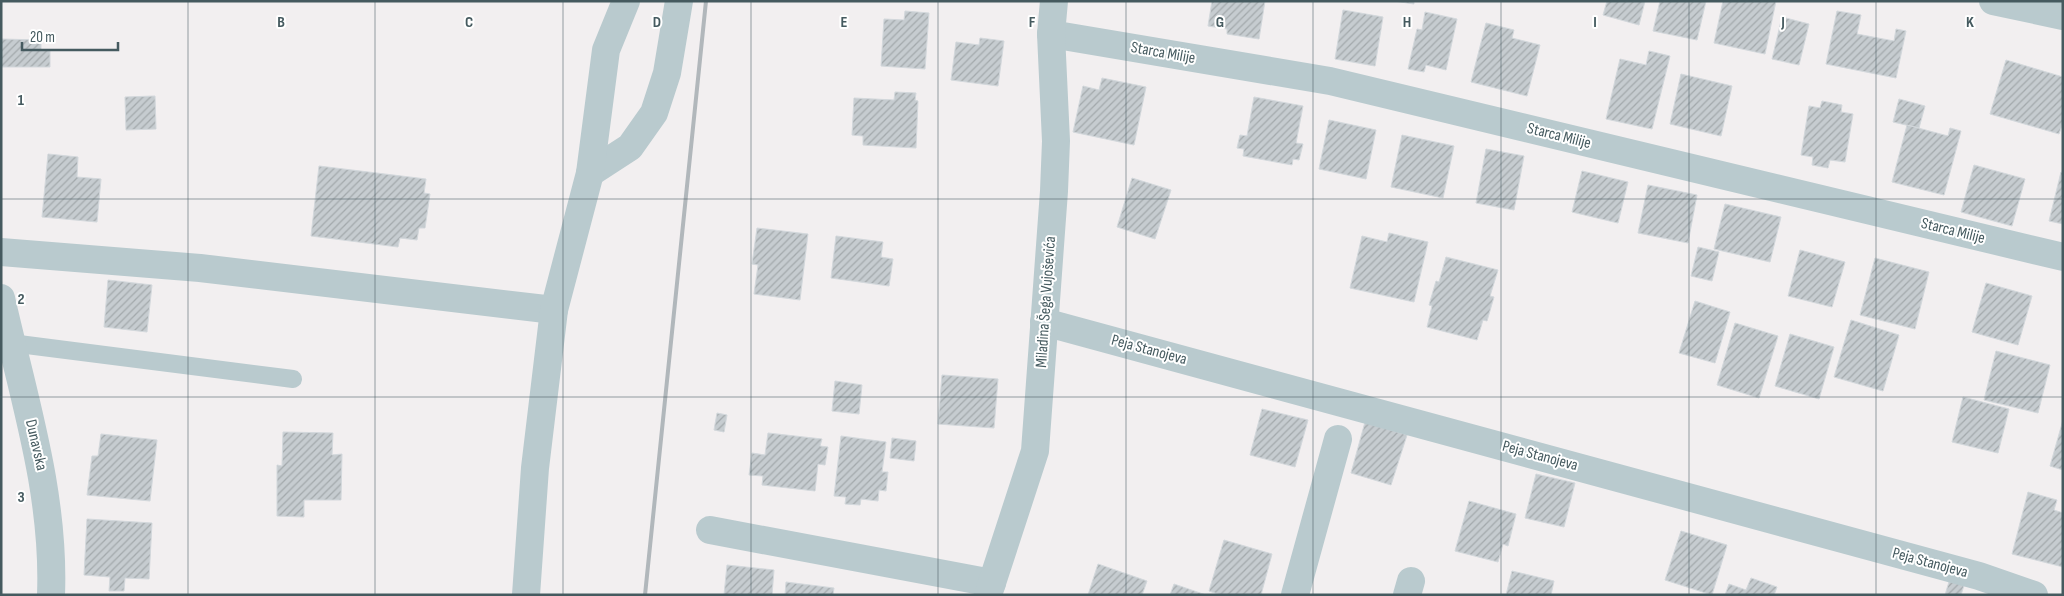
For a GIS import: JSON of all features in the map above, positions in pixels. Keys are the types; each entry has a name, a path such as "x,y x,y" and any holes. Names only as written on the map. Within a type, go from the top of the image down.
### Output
{"street":[{"path":"526,595 535,468 554,310 590,173 606,50 626,1"},
{"path":"590,173 630,147 654,113 667,73 679,1"},
{"name":"Miladina Šega Vujoševića","path":"990,589 1035,451 1052,229 1056,141 1051,34 1054,1"},
{"path":"1993,1 2063,16"},
{"name":"Starca Milije","path":"1051,34 1330,81 2063,257"},
{"path":"1,252 200,268 554,310"},
{"name":"Dunavska","path":"1,298 11,343 13,401 44,482 50,531 51,595"},
{"name":"Peja Stanojeva","path":"1044,322 1979,576 2034,595"},
{"path":"1295,595 1338,439"},
{"path":"710,530 990,589"}],"lane":[{"path":"11,343 294,379"}],"building":[{"path":"1212,1 1265,1 1259,39 1227,34 1227,29 1208,26"},
{"path":"1394,1 1414,1 1414,4"},
{"path":"1607,1 1645,1 1639,25 1603,15"},
{"path":"1660,1 1706,1 1697,40 1653,31"},
{"path":"1723,1 1776,1 1765,54 1714,43"},
{"path":"1343,10 1383,17 1375,66 1335,59"},
{"path":"905,11 929,13 925,69 881,66 884,19 904,20"},
{"path":"1837,11 1861,15 1857,34 1894,41 1896,29 1906,31 1896,78 1826,64"},
{"path":"1425,12 1457,19 1446,70 1426,65 1424,72 1408,69 1417,29 1422,30"},
{"path":"1782,17 1809,24 1799,65 1772,59"},
{"path":"1486,23 1514,30 1512,38 1540,45 1527,96 1471,82"},
{"path":"980,38 1004,41 998,86 951,80 956,42 979,45"},
{"path":"1,39 41,40 41,50 50,50 50,67 1,67"},
{"path":"1649,51 1670,56 1652,129 1606,119 1620,59 1646,65"},
{"path":"2006,60 2063,77 2063,122 2059,134 1990,114"},
{"path":"1681,74 1732,86 1721,136 1670,124"},
{"path":"1102,78 1146,87 1134,145 1073,132 1083,86 1099,90"},
{"path":"895,92 916,93 915,100 918,101 916,148 863,145 863,136 852,135 854,98 894,100"},
{"path":"155,96 156,129 126,130 125,97"},
{"path":"1254,97 1303,106 1296,143 1303,144 1299,160 1293,159 1292,165 1243,156 1244,149 1237,148 1240,135 1247,136"},
{"path":"1899,99 1925,106 1919,128 1893,122"},
{"path":"1822,101 1842,105 1841,112 1853,114 1845,162 1830,160 1828,168 1812,165 1813,157 1801,155 1809,106 1820,108"},
{"path":"1329,120 1376,130 1366,179 1319,169"},
{"path":"1907,125 1948,136 1950,128 1961,131 1944,195 1892,182"},
{"path":"1402,135 1454,146 1443,198 1391,187"},
{"path":"1486,149 1524,156 1514,210 1476,203"},
{"path":"48,154 78,157 77,177 101,179 97,222 42,217"},
{"path":"1974,165 2025,179 2012,226 1961,212"},
{"path":"319,166 426,179 424,193 430,194 425,228 419,228 417,240 400,238 398,247 311,236"},
{"path":"1582,171 1628,182 1618,223 1572,212"},
{"path":"2061,172 2063,173 2063,224 2049,221"},
{"path":"1132,178 1171,190 1155,239 1117,227"},
{"path":"1648,185 1697,195 1688,243 1638,233"},
{"path":"1725,204 1781,217 1770,262 1714,249"},
{"path":"757,228 808,234 800,300 754,294 758,265 752,264"},
{"path":"1389,233 1428,242 1414,302 1350,288 1362,236 1387,242"},
{"path":"836,236 883,242 881,257 893,259 889,286 831,278"},
{"path":"1698,247 1719,252 1712,281 1691,276"},
{"path":"1800,250 1845,262 1832,307 1788,296"},
{"path":"1446,257 1498,270 1490,296 1494,297 1487,321 1483,320 1477,340 1427,327 1432,306 1429,305 1436,281 1439,282"},
{"path":"1875,258 1929,272 1915,329 1860,315"},
{"path":"108,280 152,285 147,332 104,327"},
{"path":"1986,283 2032,296 2018,345 1972,332"},
{"path":"1695,301 1730,312 1715,363 1679,353"},
{"path":"1851,320 1899,335 1883,391 1834,377"},
{"path":"1735,323 1778,336 1759,398 1717,385"},
{"path":"1790,334 1834,347 1819,399 1775,386"},
{"path":"1996,351 2050,365 2038,413 1984,400"},
{"path":"942,375 998,379 994,428 938,424"},
{"path":"835,381 862,385 859,414 832,411"},
{"path":"1963,397 2009,409 1998,453 1952,442"},
{"path":"1262,409 1308,420 1295,467 1250,455"},
{"path":"717,413 727,415 724,432 714,430"},
{"path":"2063,420 2063,470 2050,466"},
{"path":"1365,422 1407,435 1391,485 1351,473"},
{"path":"283,432 333,433 332,455 342,454 341,500 304,500 304,517 277,516 277,465 282,466"},
{"path":"768,433 822,439 820,446 828,447 825,465 818,464 815,491 762,485 763,476 749,475 752,453 765,455"},
{"path":"101,434 157,440 150,501 87,495 92,456 98,456"},
{"path":"841,436 886,442 882,472 888,472 886,491 879,490 878,501 861,499 860,505 845,504 846,497 834,496"},
{"path":"892,438 916,441 914,461 890,458"},
{"path":"1536,474 1575,483 1564,527 1525,518"},
{"path":"2028,492 2057,500 2054,510 2063,513 2063,567 2012,554"},
{"path":"1469,501 1516,514 1508,546 1503,544 1498,562 1455,551"},
{"path":"87,519 152,523 149,579 125,578 124,591 109,591 110,577 84,575"},
{"path":"1681,531 1727,545 1712,595 1665,580"},
{"path":"1224,540 1272,554 1261,595 1221,595 1209,591"},
{"path":"1098,564 1147,581 1142,595 1088,595"},
{"path":"727,565 774,570 772,595 724,595"},
{"path":"1512,571 1554,581 1551,595 1506,595"},
{"path":"1951,575 1966,579 1961,595 1945,595"},
{"path":"1751,578 1777,587 1774,595 1725,595 1729,584 1746,590"},
{"path":"786,582 834,588 833,595 785,595"},
{"path":"1174,584 1206,595 1170,595"}],"railway":[{"path":"645,595 706,1"}]}
